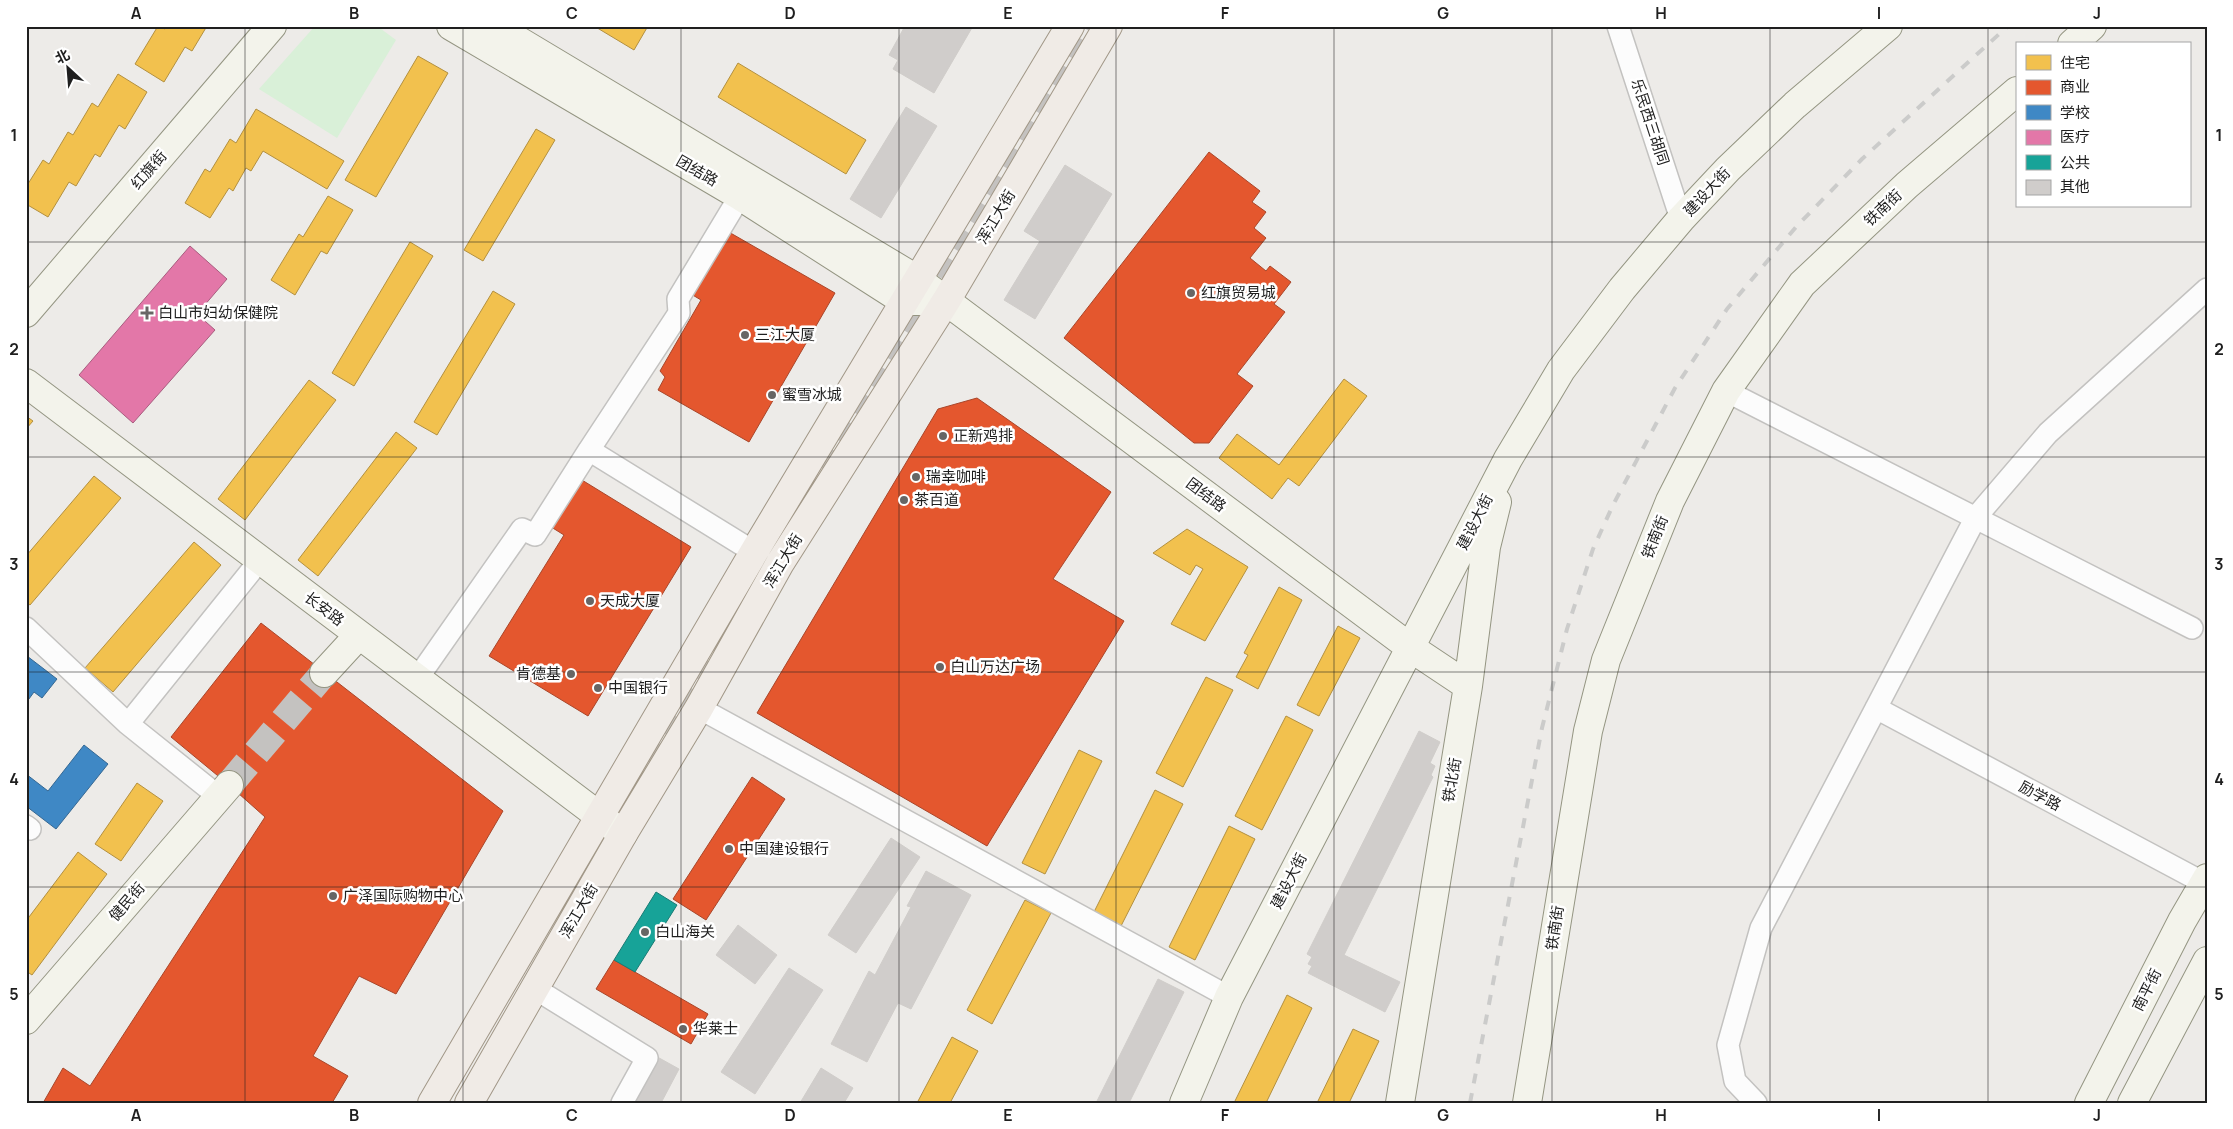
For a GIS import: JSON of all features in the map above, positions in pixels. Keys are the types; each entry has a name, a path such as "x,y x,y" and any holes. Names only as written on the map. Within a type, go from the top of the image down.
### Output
{"main road":[{"name":"浑江大街","path":"432,1103 754,552 1070,26"},
{"name":"浑江大街","path":"469,1103 622,834 699,708 780,563 946,301 1108,26"}],"street":[{"name":"红旗街","path":"26,313 272,26"},
{"name":"团结路","path":"452,26 740,196 911,290 946,301 1411,648 1468,686"},
{"name":"团结路","path":"494,26 911,290"},
{"name":"乐民西三胡同","path":"1618,26 1682,219"},
{"name":"建设大街","path":"1184,1103 1229,997 1508,459 1561,370 1622,289 1728,169 1795,105 1888,26"},
{"path":"2074,42 2092,26"},
{"name":"铁南街","path":"1528,1103 1588,731 1606,660 1670,501 1726,391 1802,284 1907,185 2016,92"},
{"path":"417,679 522,529 535,535 679,313 678,299 740,196"},
{"path":"1756,1103 1735,1081 1728,1045 1761,928 1976,517 2048,433 2207,289"},
{"name":"长安路","path":"26,383 622,834"},
{"path":"1726,391 2192,628"},
{"path":"589,450 754,552"},
{"name":"铁北街","path":"1400,1103 1468,686 1486,548 1508,459"},
{"path":"128,724 260,560"},
{"path":"26,628 128,724 224,790"},
{"path":"324,673 358,636"},
{"path":"699,708 1229,997"},
{"name":"励学路","path":"1876,708 2205,881"},
{"name":"健民街","path":"30,1009 224,790"},
{"name":"南平街","path":"2089,1103 2182,921 2205,881"},
{"path":"2132,1103 2207,961"},
{"path":"534,988 647,1058 622,1103"}],"green space":[{"path":"315,26 377,26 396,40 337,138 259,89"}],"building: 住宅":[{"path":"158,26 165,29 166,26 207,26 192,51 185,47 164,82 135,64"},
{"path":"594,26 648,26 634,50"},
{"path":"418,56 448,73 376,197 345,180"},
{"path":"738,63 866,140 846,174 718,97"},
{"path":"118,74 147,92 125,129 119,125 100,157 95,154 76,186 69,182 48,217 26,204 26,187 43,160 49,164 68,132 73,135 92,103 98,107"},
{"path":"256,109 344,161 327,189 263,151 251,171 246,168 233,191 229,188 210,218 185,203 205,169 210,172 230,139 236,143"},
{"path":"536,129 555,140 483,261 464,250"},
{"path":"328,196 353,210 327,254 321,251 295,295 271,280 299,234 303,237"},
{"path":"410,242 433,256 354,386 332,373"},
{"path":"493,291 515,304 437,435 414,422"},
{"path":"1344,379 1367,396 1299,486 1288,478 1272,499 1219,458 1237,434 1279,465"},
{"path":"309,380 336,400 245,520 218,499"},
{"path":"26,416 33,421 26,429"},
{"path":"396,432 417,448 318,576 298,560"},
{"path":"94,476 121,498 30,605 26,602 26,556"},
{"path":"1187,529 1248,567 1205,641 1171,624 1203,569 1196,565 1190,575 1153,553"},
{"path":"194,542 221,565 113,692 85,668"},
{"path":"1279,587 1302,600 1258,689 1236,677 1248,655 1244,653"},
{"path":"1338,626 1360,638 1319,716 1297,705"},
{"path":"1206,677 1233,690 1183,787 1156,773"},
{"path":"1286,716 1313,730 1262,830 1235,816"},
{"path":"1079,750 1102,761 1045,874 1022,863"},
{"path":"137,783 163,801 121,861 95,844"},
{"path":"1155,790 1183,804 1121,926 1094,912"},
{"path":"1229,826 1255,839 1195,960 1169,947"},
{"path":"78,852 107,874 32,975 26,971 26,921"},
{"path":"1025,900 1051,913 992,1024 967,1010"},
{"path":"1287,995 1312,1008 1266,1103 1234,1103"},
{"path":"1353,1029 1379,1041 1349,1103 1317,1103"},
{"path":"952,1037 978,1051 950,1103 917,1103"}],"building: 商业":[{"name":"红旗贸易城","path":"1209,152 1260,191 1252,202 1266,212 1254,228 1266,238 1250,258 1266,271 1270,266 1291,282 1274,304 1285,312 1237,374 1253,386 1209,443 1194,443 1064,338"},
{"name":"三江大厦","path":"727,231 835,293 749,442 658,390 665,377 660,371 701,300 691,294"},
{"name":"白山万达广场","path":"977,398 1111,492 1053,579 1124,621 987,846 757,713 938,409"},
{"name":"天成大厦","path":"577,477 691,547 588,716 489,656 564,535 548,525"},
{"name":"广泽国际购物中心","path":"261,623 503,811 396,994 359,976 313,1056 348,1076 332,1103 43,1103 63,1068 90,1086 265,817 171,737"},
{"name":"中国建设银行","path":"752,777 785,799 706,920 673,899"},
{"path":"614,960 708,1014 691,1044 596,989"}],"building: 学校":[{"path":"27,656 57,679 42,698 34,692 26,703"},
{"path":"84,745 108,764 56,829 26,806 26,774 48,791"}],"building: 医疗":[{"path":"190,246 227,279 197,314 215,330 133,423 79,375"}],"building: 公共":[{"name":"白山海关","path":"656,892 677,905 635,972 614,960"}],"building: 其他":[{"path":"905,26 973,26 934,93 893,69 898,60 889,55"},
{"path":"906,107 937,126 881,218 850,199"},
{"path":"1065,165 1112,194 1035,319 1004,300 1040,241 1024,231"},
{"path":"1419,731 1440,742 1430,763 1435,766 1431,775 1433,777 1344,955 1400,982 1385,1012 1308,973 1312,966 1308,964 1312,957 1307,954"},
{"path":"891,838 920,857 856,953 828,935"},
{"path":"926,871 971,895 911,1009 898,1003 867,1062 831,1044 869,971 875,975 911,907 907,906"},
{"path":"738,925 777,955 755,984 716,955"},
{"path":"789,968 823,990 755,1094 721,1072"},
{"path":"1158,979 1184,992 1129,1103 1096,1103"},
{"path":"652,1054 679,1069 661,1103 625,1103"},
{"path":"821,1068 853,1088 844,1103 800,1103"}],"tunnel":[{"path":"824,469 1087,26"},
{"path":"615,816 738,613"},
{"path":"229,785 324,673"}],"railway":[{"path":"1470,1103 1542,728 1567,629 1593,549 1613,505 1675,388 1727,309 1796,227 1862,159 2008,26"}],"place":[{"name":"红旗贸易城","path":"1191,293"},
{"name":"白山市妇幼保健院","path":"147,313"},
{"name":"三江大厦","path":"745,335"},
{"name":"蜜雪冰城","path":"772,395"},
{"name":"正新鸡排","path":"943,436"},
{"name":"瑞幸咖啡","path":"916,477"},
{"name":"茶百道","path":"904,500"},
{"name":"天成大厦","path":"590,601"},
{"name":"白山万达广场","path":"940,667"},
{"name":"肯德基","path":"571,674"},
{"name":"中国银行","path":"598,688"},
{"name":"中国建设银行","path":"729,849"},
{"name":"广泽国际购物中心","path":"333,896"},
{"name":"白山海关","path":"645,932"},
{"name":"华莱士","path":"683,1029"}]}
